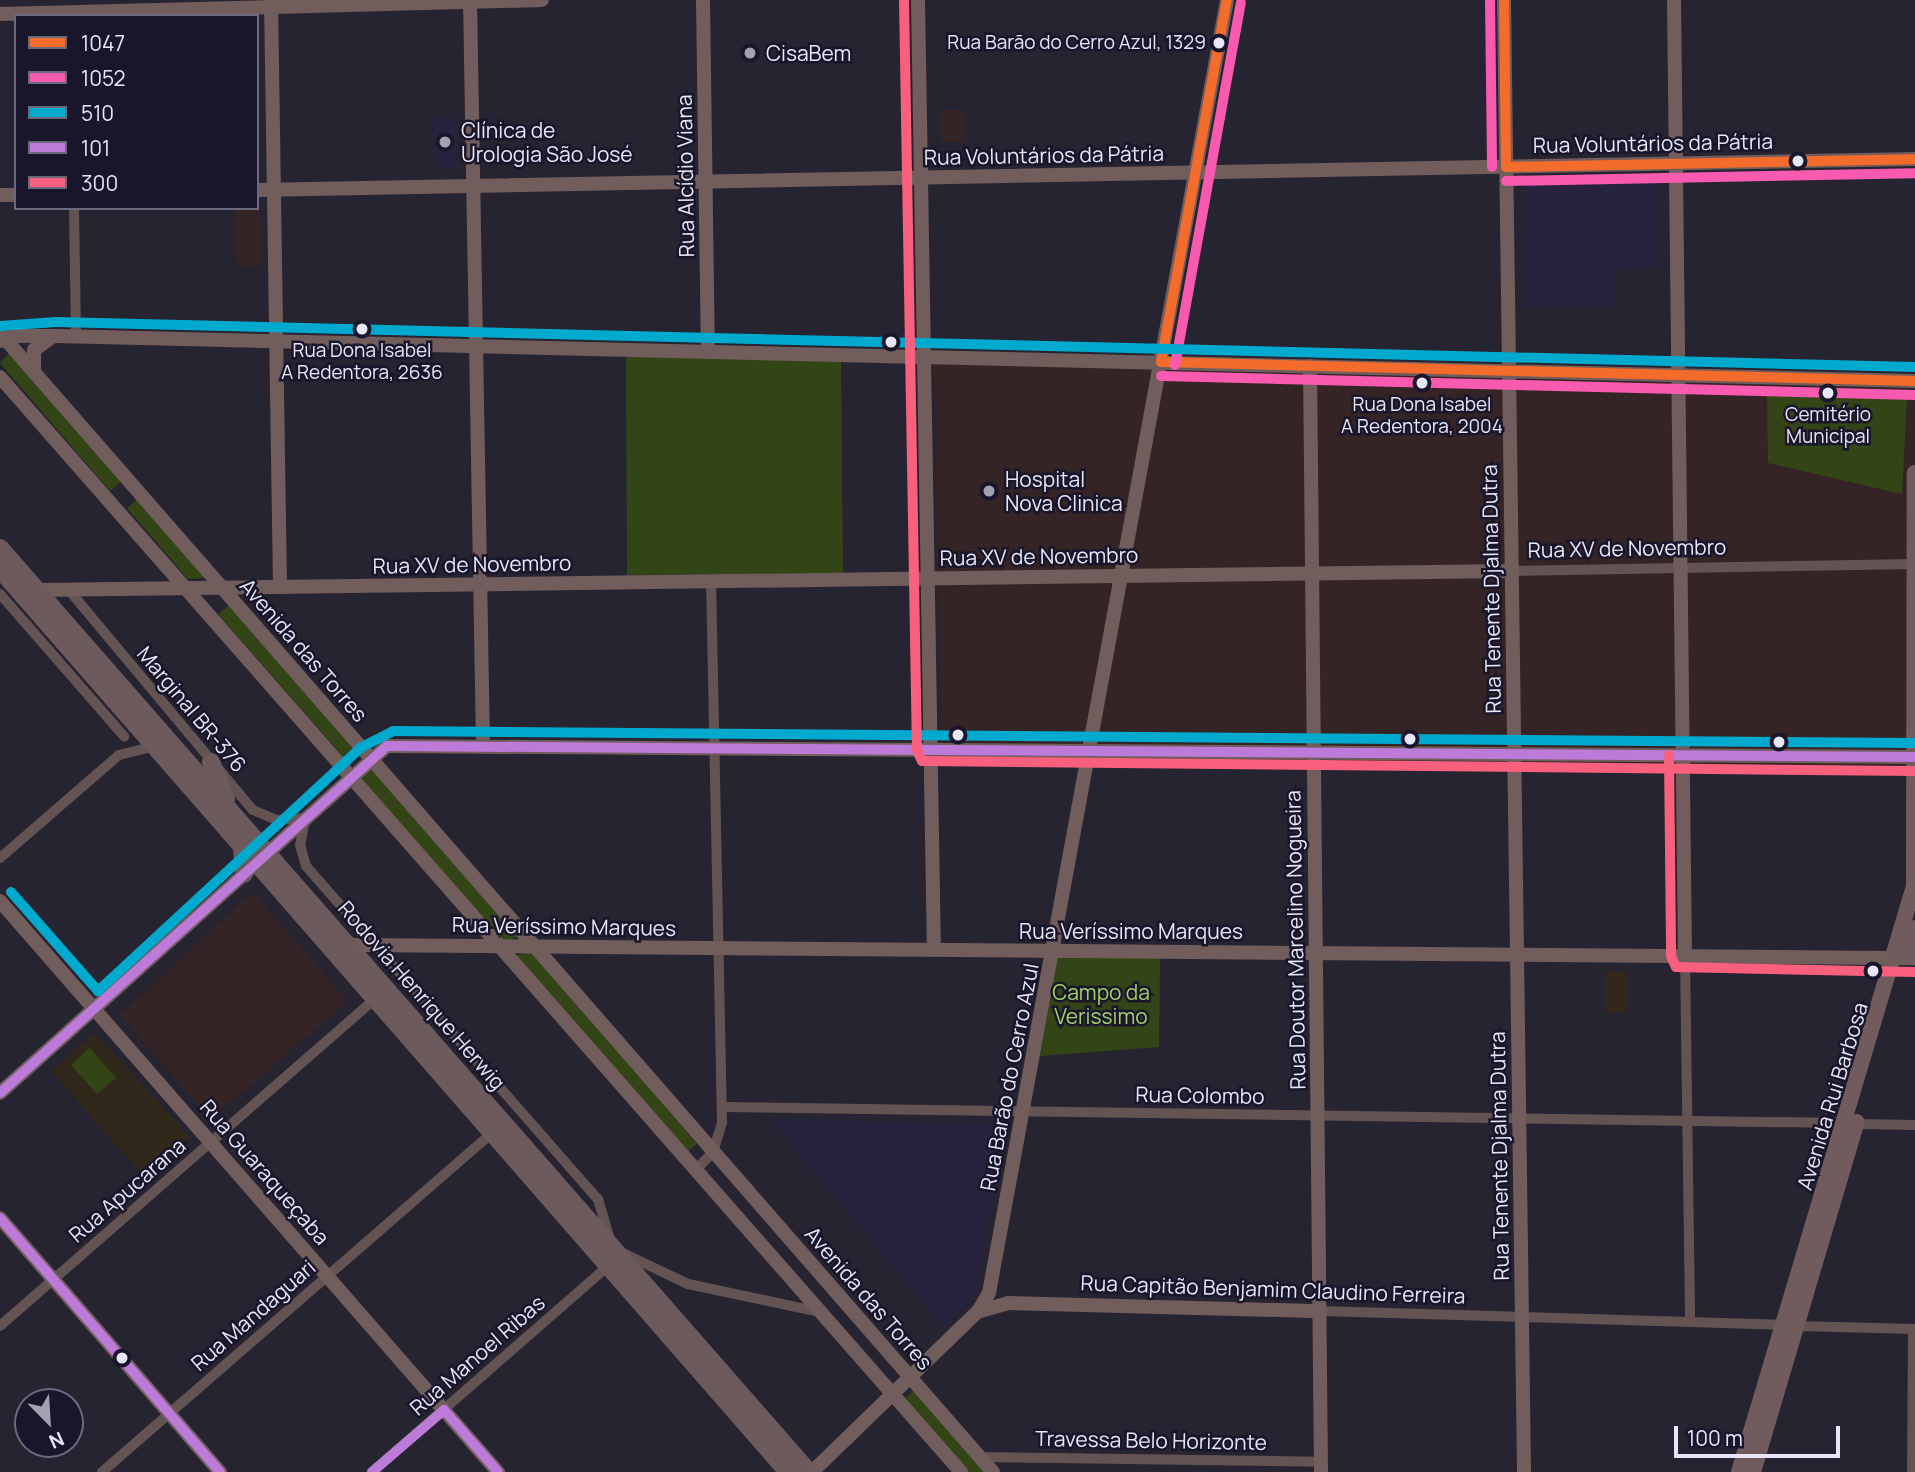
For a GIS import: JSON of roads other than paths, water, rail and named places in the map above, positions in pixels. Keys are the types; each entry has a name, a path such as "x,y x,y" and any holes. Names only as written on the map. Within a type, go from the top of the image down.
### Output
{"highway":[{"name":"Rodovia Henrique Herwig","path":"0,548 232,812 256,863 348,945 811,1472"},
{"name":"Rodovia Henrique Herwig","path":"0,569 6,597 129,717 788,1472"},
{"path":"211,762 232,812"}],"main road":[{"path":"0,14 71,9 271,3 542,0"},
{"name":"Rua Alcídio Viana","path":"703,0 708,351"},
{"path":"918,0 934,950"},
{"name":"Rua Barão do Cerro Azul","path":"811,1472 976,1312 988,1296 1055,951 1227,0"},
{"name":"Rua Tenente Djalma Dutra","path":"1504,0 1524,1472"},
{"path":"1674,0 1685,956"},
{"path":"470,1 483,746"},
{"path":"271,3 280,587"},
{"name":"Rua Voluntários da Pátria","path":"259,190 1915,159"},
{"path":"34,372 34,350 57,336"},
{"path":"1,337 76,336 476,345 1915,381"},
{"name":"Avenida das Torres","path":"1,337 993,1472"},
{"name":"Rua Doutor Marcelino Nogueira","path":"1310,366 1321,1467"},
{"path":"0,377 961,1472"},
{"name":"Avenida Rui Barbosa","path":"1906,958 1914,886 1915,473"},
{"path":"111,502 127,499 131,484"},
{"name":"Rua XV de Novembro","path":"37,590 1512,571"},
{"path":"0,1093 97,1011 370,758 394,745 1914,757"},
{"name":"Rua Guaraqueçaba","path":"0,901 498,1472"},
{"name":"Avenida Rui Barbosa","path":"1739,1472 1790,1325 1851,1124 1915,928"},
{"name":"Rua Veríssimo Marques","path":"348,945 1906,958"},
{"path":"0,1218 220,1472"},
{"path":"992,1277 1013,1303"},
{"name":"Rua Capitão Benjamim Claudino Ferreira","path":"976,1312 1013,1303 1320,1311"},
{"name":"Avenida Rui Barbosa","path":"1753,1472 1790,1325"}],"street":[{"path":"74,210 76,336"},
{"name":"Rua XV de Novembro","path":"1512,571 1915,564"},
{"path":"695,1170 713,1152 722,1131 711,581"},
{"name":"Marginal BR-376","path":"68,589 211,762 259,814 277,820 305,818"},
{"path":"6,597 124,736"},
{"path":"119,754 129,717"},
{"path":"0,858 119,754 154,746"},
{"path":"305,818 300,845 306,866 598,1199 612,1247 688,1284 821,1312"},
{"path":"1685,956 1690,1322"},
{"name":"Rua Apucarana","path":"0,1326 375,999"},
{"name":"Rua Colombo","path":"722,1107 1915,1125"},
{"name":"Rua Mandaguari","path":"102,1472 492,1133"},
{"name":"Rua Manoel Ribas","path":"372,1472 608,1266"},
{"name":"Rua Capitão Benjamim Claudino Ferreira","path":"1320,1311 1914,1329"},
{"path":"1912,1472 1914,1329"},
{"name":"Travessa Belo Horizonte","path":"979,1457 1321,1467"}],"place":[{"name":"Rua Barão do Cerro Azul, 1329","path":"1219,43"},
{"name":"CisaBem","path":"750,53"},
{"name":"Clínica de Urologia São José","path":"445,142"},
{"name":"Rua Dona Isabel A Redentora, 2636","path":"362,329"},
{"name":"Rua Dona Isabel A Redentora, 2004","path":"1422,383"},
{"name":"Cemitério Municipal","path":"1828,393"},
{"name":"Hospital Nova Clinica","path":"989,491"}],"park label":[{"name":"Campo da Verissimo","path":"1101,1004"}]}
